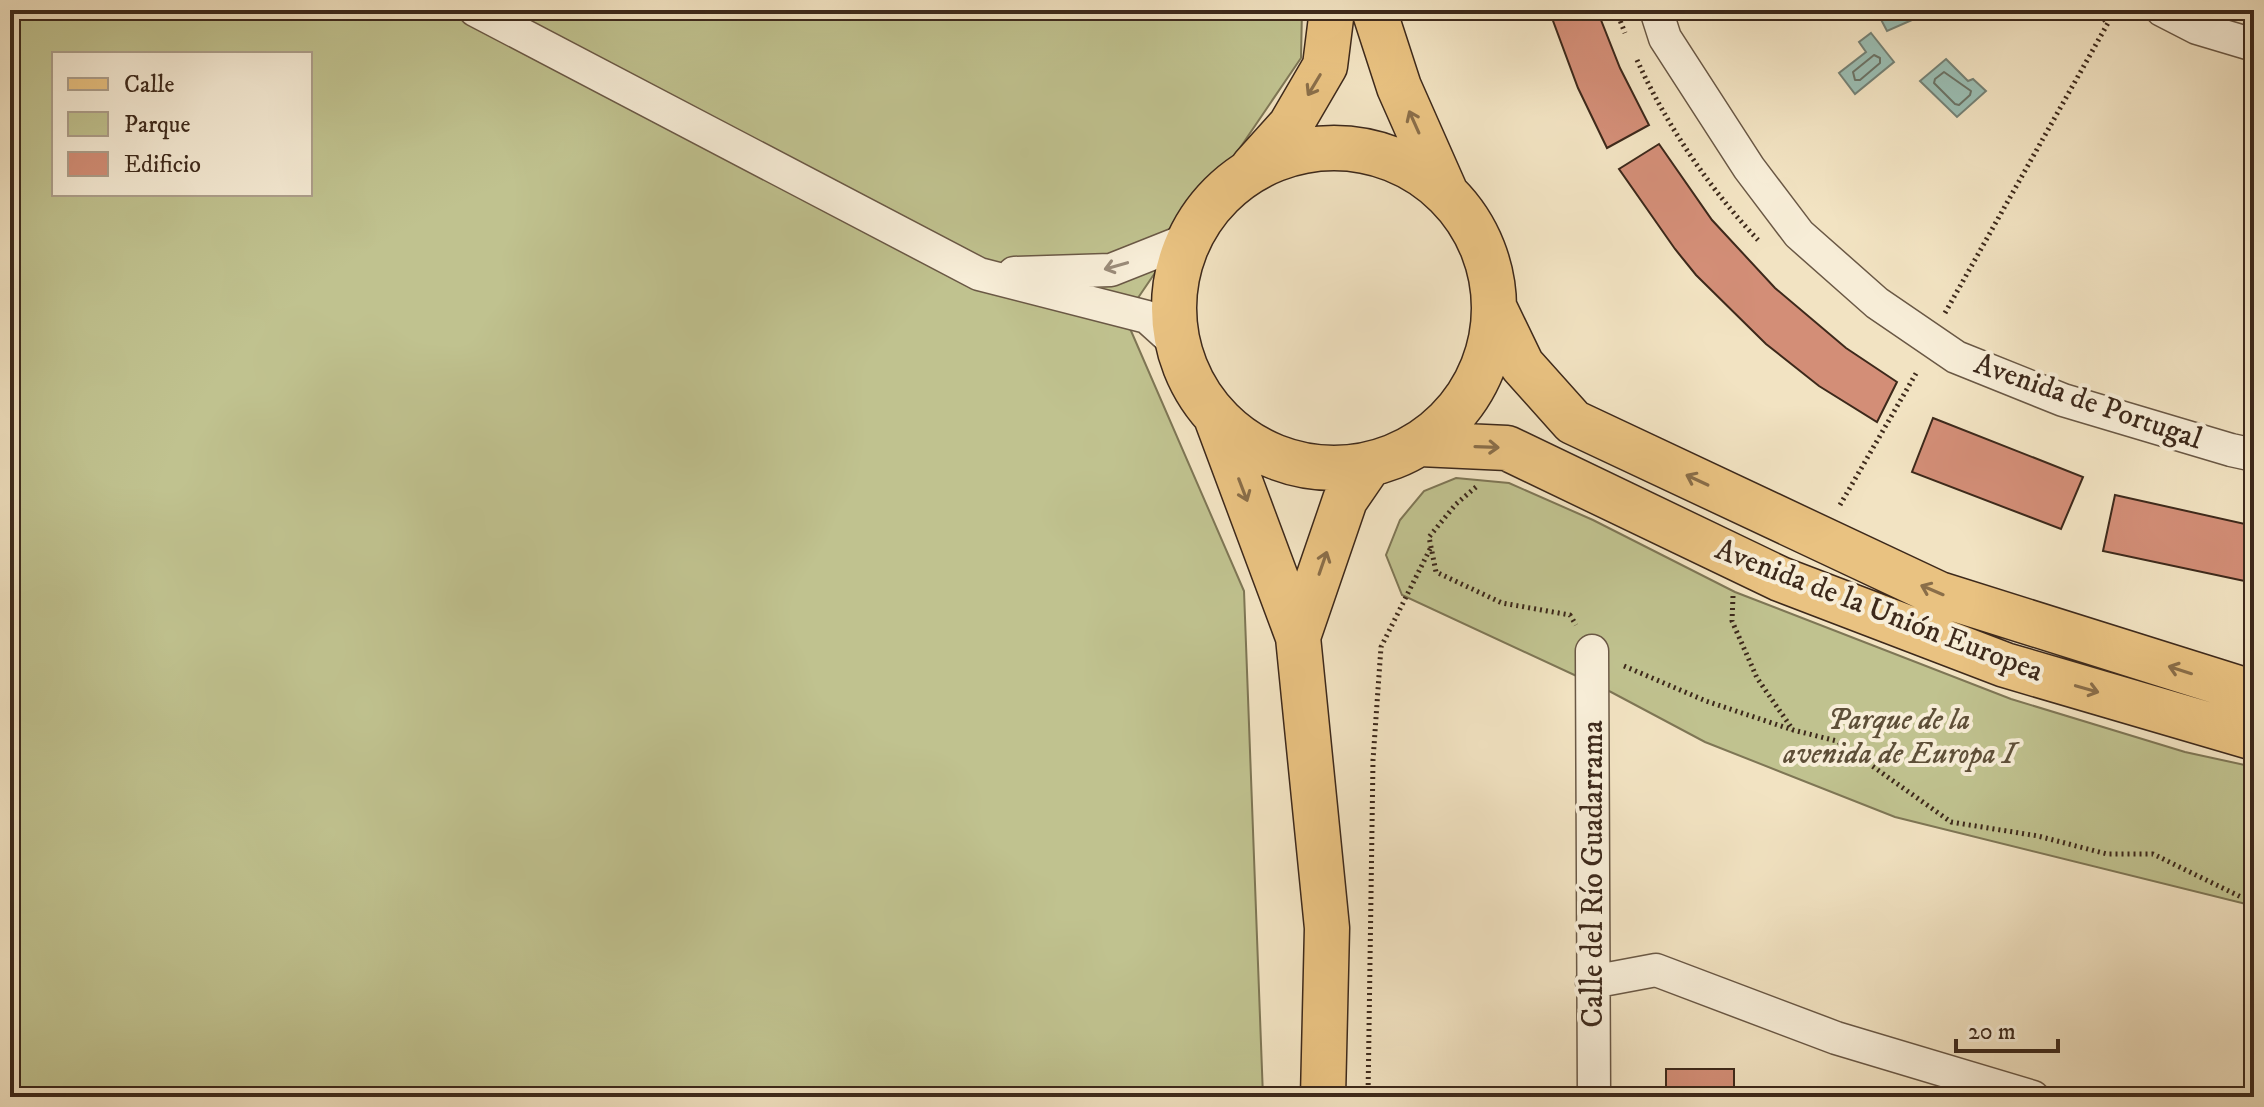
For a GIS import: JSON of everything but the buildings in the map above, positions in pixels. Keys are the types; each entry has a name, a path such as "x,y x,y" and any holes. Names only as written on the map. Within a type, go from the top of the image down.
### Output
{"main road":[{"path":"1323,1097 1327,928 1298,637 1216,417 1192,383 1178,345 1174,291 1189,239 1214,200 1250,171 1290,126 1325,66 1332,10"},
{"path":"1374,10 1399,87 1446,193"},
{"path":"1216,417 1260,451 1313,468 1369,465 1420,444 1460,409 1486,361 1495,309 1490,266 1473,226 1446,193 1403,162 1352,148 1299,151 1250,171"},
{"name":"Avenida de la Unión Europea","path":"1495,309 1522,365 1573,422 1939,594 2254,693"},
{"name":"Avenida de la Unión Europea","path":"1420,444 1507,448 1780,579 2005,665 2254,738"},
{"path":"1298,637 1345,500 1369,465"}],"street":[{"path":"475,10 979,274 1147,317 1178,345"},
{"name":"Avenida de Portugal","path":"1656,10 1665,38 1749,168 1799,234 1877,303 1956,357 2063,400 2254,455"},
{"path":"2162,10 2197,28 2254,45"},
{"path":"979,274 1111,270 1189,239"},
{"name":"Calle del Río Guadarrama","path":"1592,651 1594,1097"},
{"path":"1592,982 1656,970 1836,1038 2033,1097"}],"path":[{"path":"1616,10 1627,37"},
{"path":"1934,306 1945,314 2108,23 2093,10"},
{"path":"1633,51 1673,128 1723,203 1761,243"},
{"path":"1834,516 1919,371 1906,362"},
{"path":"1478,484 1456,504 1429,537 1436,572 1502,603 1570,615 1592,651 1706,701 1837,741 1951,822 2038,836 2107,854 2153,854 2241,897 2254,899"},
{"path":"1368,1097 1373,760 1381,647 1431,547"},
{"path":"1733,586 1732,621 1757,678 1793,730"}],"green space":[{"path":"10,10 1302,10 1301,58 1125,317 1244,591 1263,1097 10,1097"},
{"name":"Parque de la avenida de Europa I","path":"1456,478 1509,483 1593,520 1735,592 2011,699 2185,752 2254,767 2254,906 1895,817 1705,742 1611,692 1402,595 1386,555 1400,520 1424,491"}],"water":[{"path":"1876,10 1906,10 1912,20 1887,31"},
{"path":"1871,33 1894,62 1855,94 1839,73 1866,52 1859,42"},
{"path":"1946,59 1968,81 1973,79 1986,91 1957,117 1920,81"}]}
